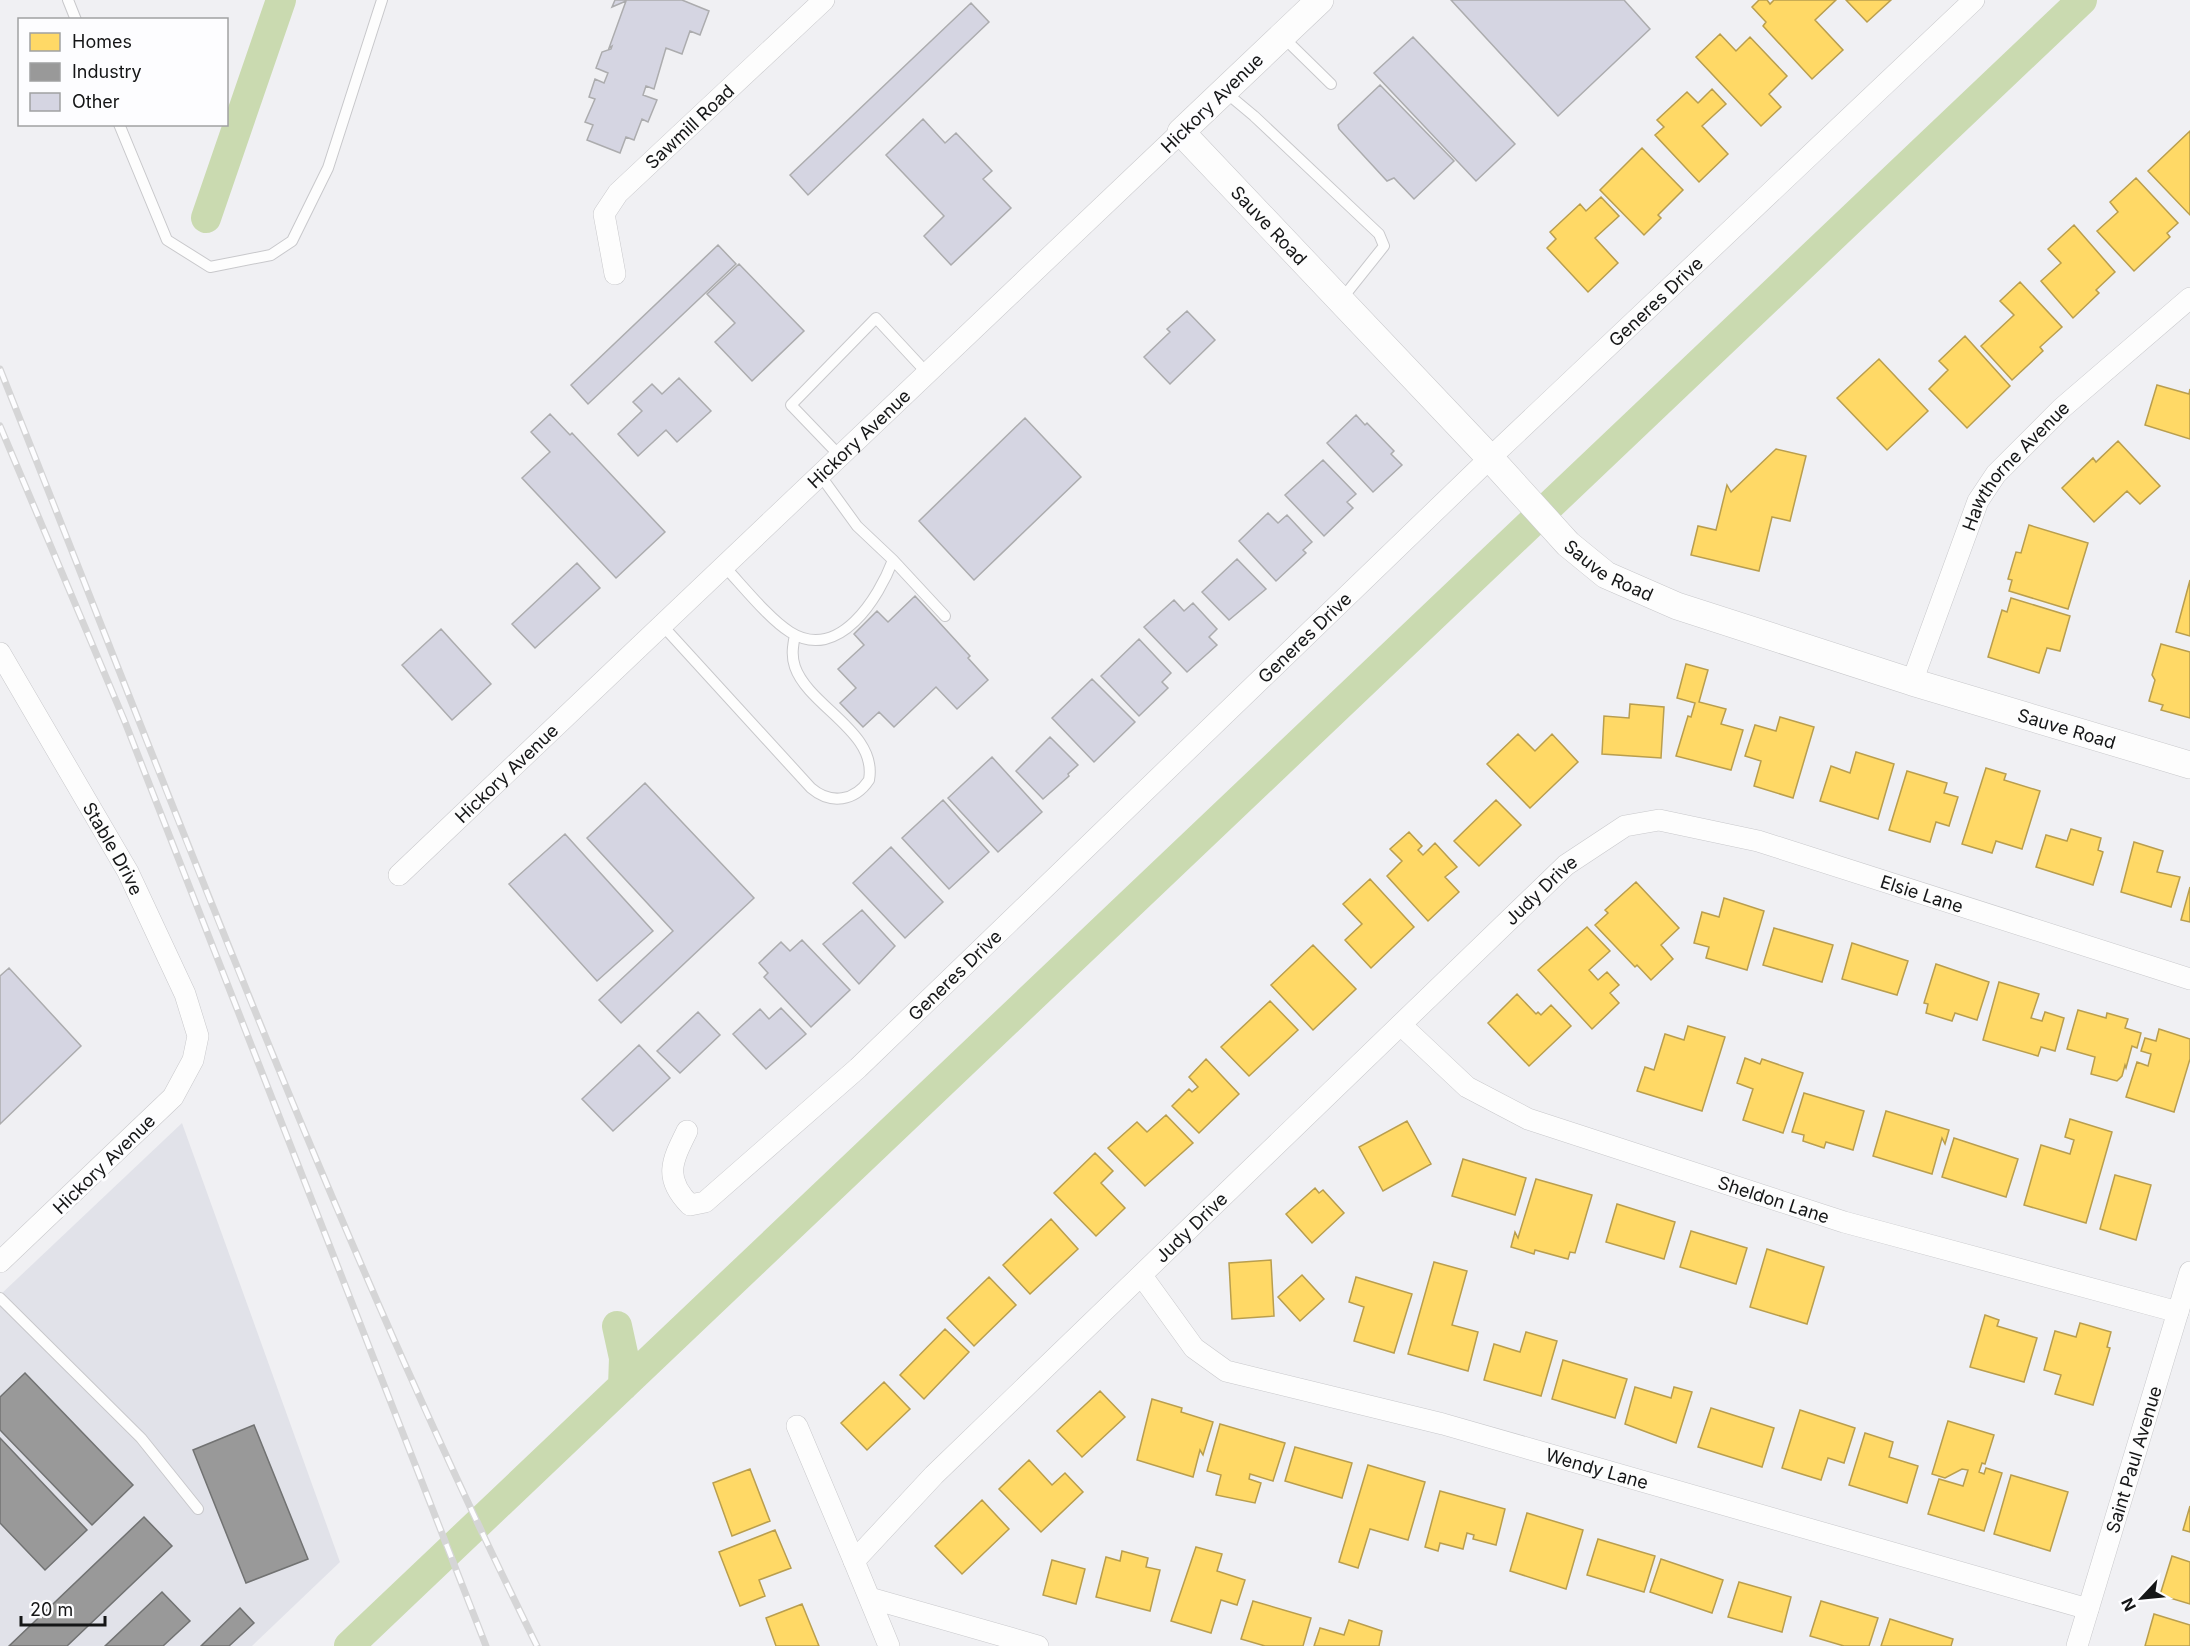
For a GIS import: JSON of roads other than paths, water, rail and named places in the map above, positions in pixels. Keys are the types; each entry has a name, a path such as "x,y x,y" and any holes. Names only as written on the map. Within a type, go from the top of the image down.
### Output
{"street":[{"name":"Sawmill Road","path":"615,274 604,214 618,193 824,0"},
{"name":"Hickory Avenue","path":"399,875 1320,0"},
{"name":"Generes Drive","path":"687,1131 672,1162 676,1191 690,1205 705,1202 858,1068 1490,458 1974,0"},
{"name":"Sauve Road","path":"1181,132 1490,458 1568,544 1606,575 1677,606 1912,682 2190,765"},
{"name":"Hawthorne Avenue","path":"1912,682 1978,501 1996,474 2062,408 2190,298"},
{"name":"Stable Drive","path":"0,653 128,872 185,994 198,1036 193,1056"},
{"name":"Elsie Lane","path":"1653,822 1659,820 1758,841 2190,979"},
{"name":"Judy Drive","path":"854,1561 934,1475 1566,865 1625,826 1653,822"},
{"name":"Sheldon Lane","path":"1401,1025 1467,1087 1528,1119 1844,1222 2178,1312"},
{"name":"Hickory Avenue","path":"0,1262 173,1097 193,1056"},
{"name":"Saint Paul Avenue","path":"2077,1646 2190,1272"},
{"name":"Wendy Lane","path":"1142,1276 1194,1348 1226,1371 1443,1424 2088,1609"},
{"path":"797,1426 889,1646"},
{"path":"870,1598 1038,1646"}],"lane":[{"path":"68,0 75,18"},
{"path":"120,126 167,240 210,267 271,255 292,241 328,168 382,0"},
{"path":"1282,36 1331,84"},
{"path":"1224,91 1379,234 1384,246 1341,300"},
{"path":"840,456 791,405 876,318 927,373"},
{"path":"820,475 857,526 945,616"},
{"path":"724,566 781,624 795,635 801,638 825,639 845,629 868,608 878,596 892,560"},
{"path":"662,625 811,788 832,799 851,797 869,780 871,763 859,742 798,673 793,656 795,635"},
{"path":"0,1298 141,1438 198,1509"}],"waterway":[{"path":"206,218 281,0"},
{"path":"349,1646 2082,0"},
{"path":"617,1326 624,1358 623,1386"}],"railway":[{"path":"0,369 191,852 322,1173 462,1490 537,1646"},
{"path":"0,426 125,722 486,1646"}]}
